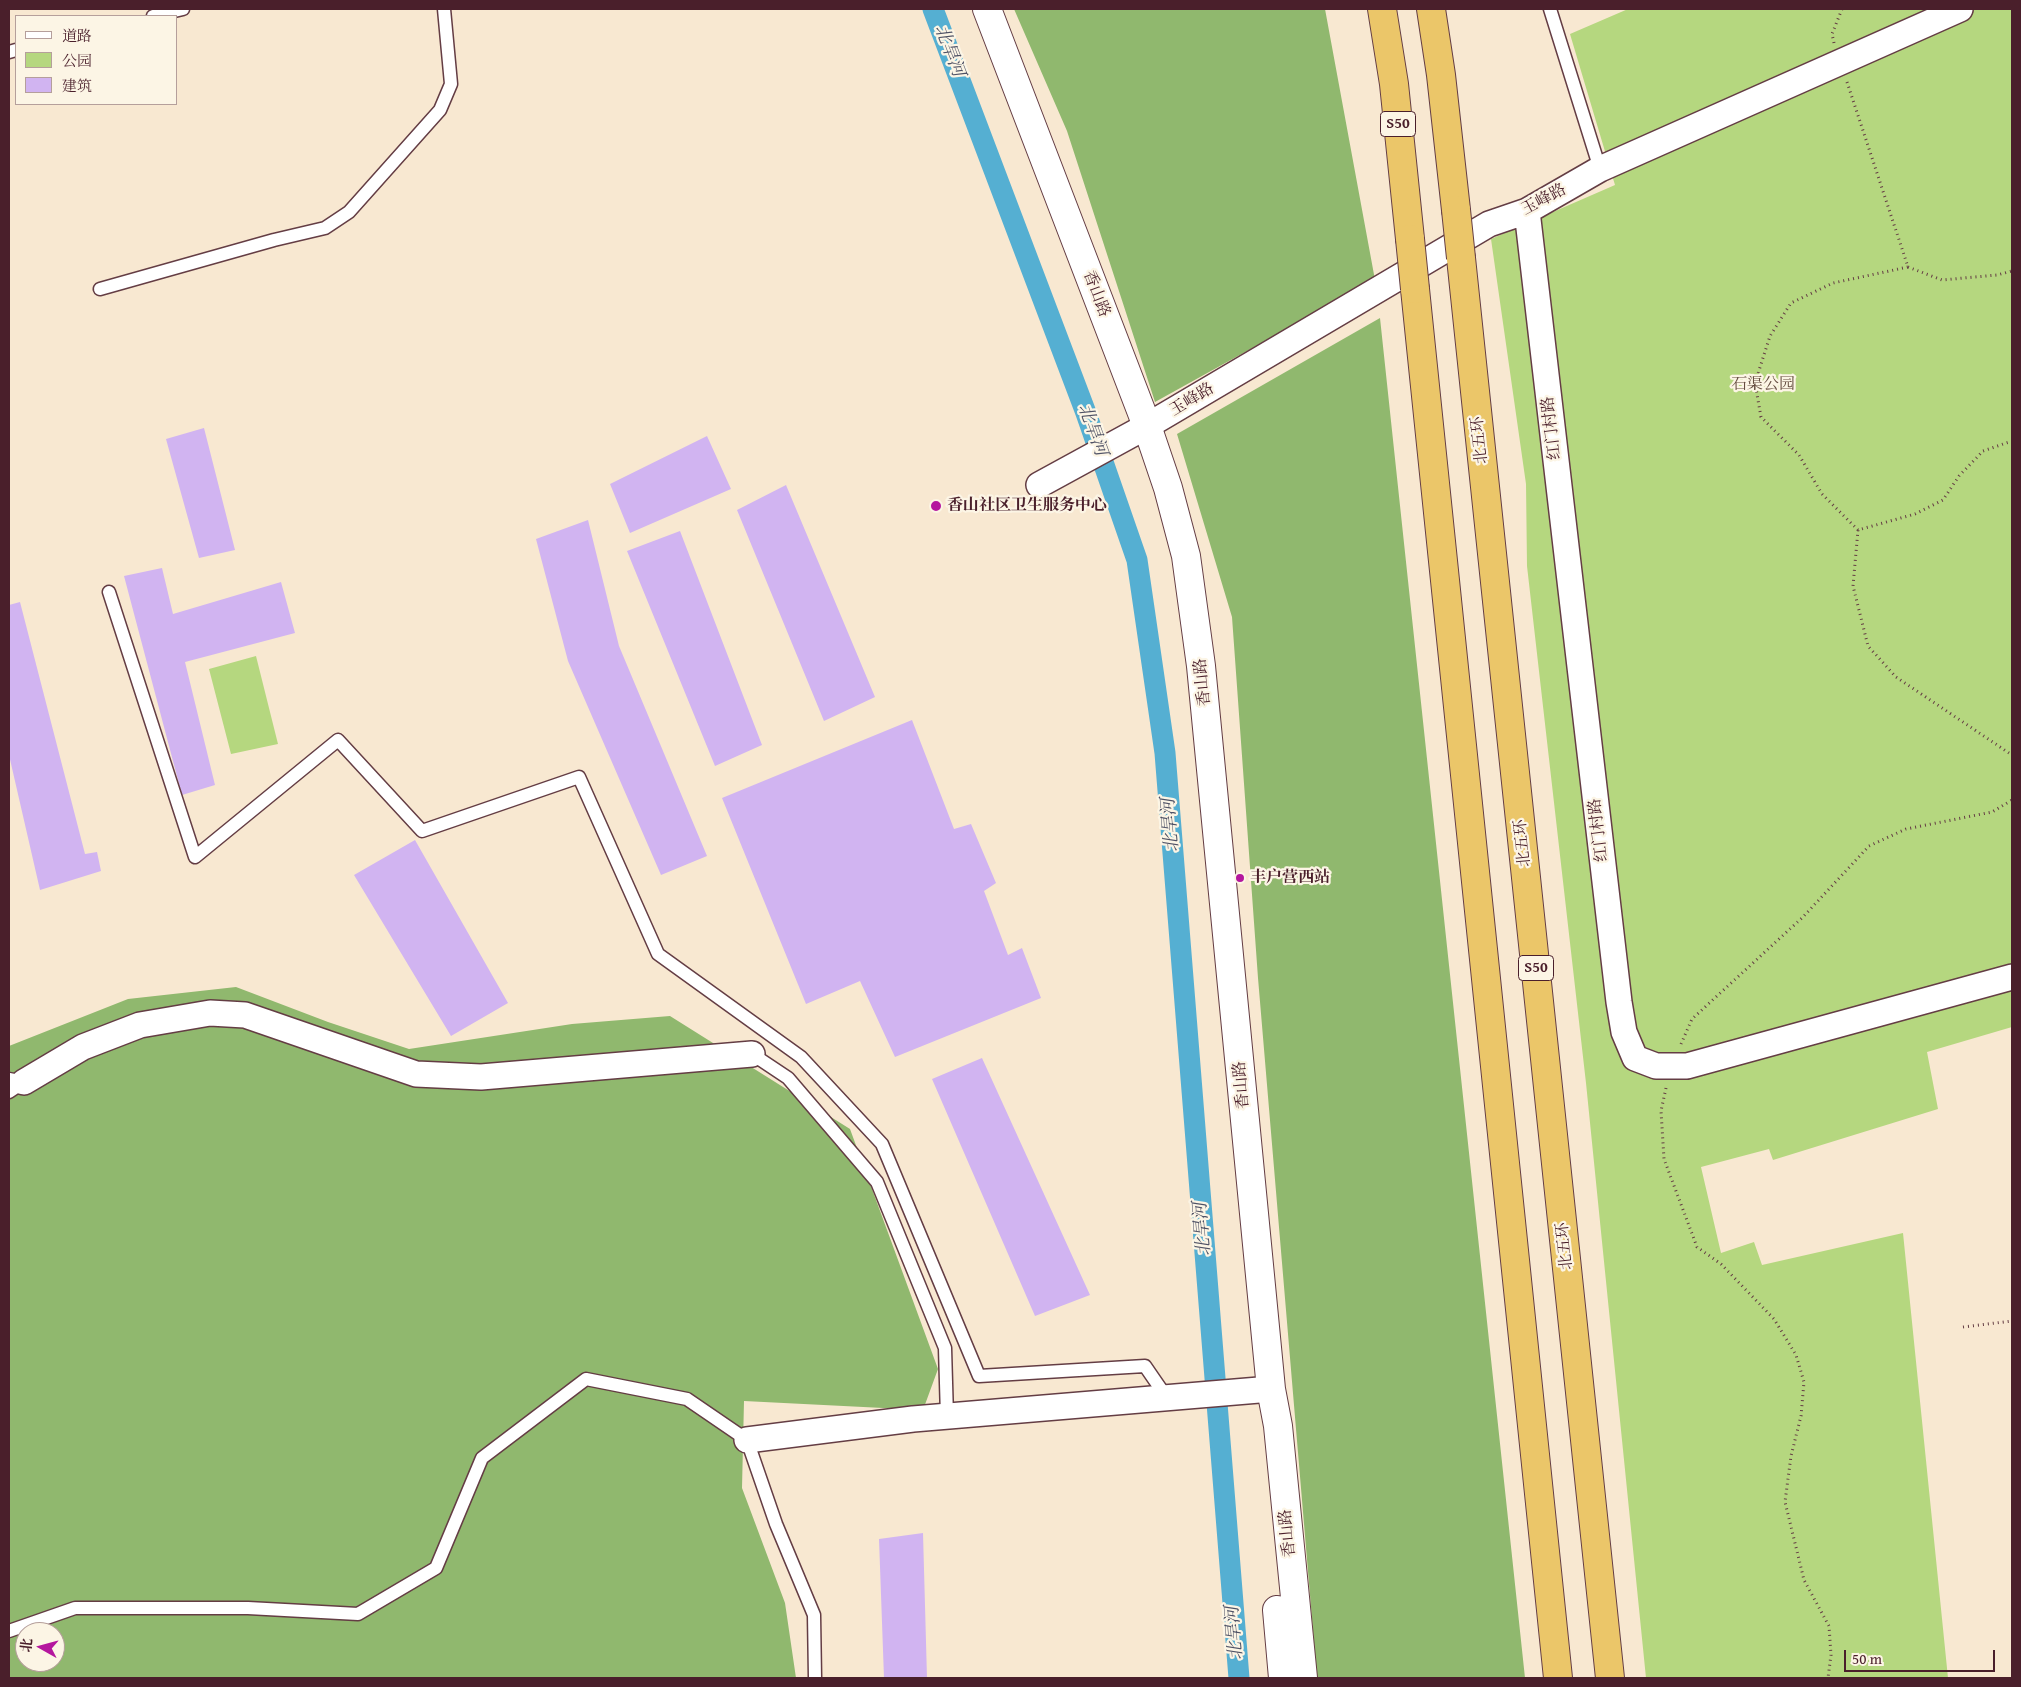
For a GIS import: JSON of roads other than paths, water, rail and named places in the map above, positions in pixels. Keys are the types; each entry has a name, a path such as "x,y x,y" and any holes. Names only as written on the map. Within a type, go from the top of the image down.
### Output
{"highway":[{"name":"S50","path":"1382,9 1394,84 1558,1678"},
{"name":"北五环","path":"1431,9 1442,75 1610,1678"}],"street":[{"name":"香山路","path":"986,9 1147,426 1168,488 1186,556 1198,637 1271,1389 1278,1426 1303,1678"},
{"name":"玉峰路","path":"1039,484 1147,426 1489,224 1527,211 1600,169 1960,9"},
{"name":"红门村路","path":"1527,211 1624,1032 1635,1058 1656,1066 1687,1066 2012,977"},
{"path":"14,1084 84,1047 140,1025 210,1013 245,1015 416,1074 481,1077 752,1054"},
{"name":"香山路","path":"1271,1389 1264,1427 1283,1678"},
{"path":"747,1440 947,1416 1271,1389"}],"lane":[{"path":"157,15 183,9"},
{"path":"100,289 274,240 325,228 349,212 440,110 451,84 444,9"},
{"path":"1550,9 1600,169"},
{"path":"109,592 195,857 338,740 422,831 580,777 658,954 801,1058 882,1144 979,1376 1145,1366 1167,1398"},
{"path":"752,1054 788,1078 876,1182 945,1348 947,1416"},
{"path":"9,1631 75,1608 248,1608 358,1614 436,1568 482,1458 586,1380 687,1399 747,1440 776,1524 814,1616 815,1678"}],"waterway":[{"name":"北旱河","path":"933,9 1086,413 1137,560 1165,753 1239,1678"}],"place":[{"name":"香山社区卫生服务中心","path":"936,506"},
{"name":"丰户营西站","path":"1240,878"}],"park label":[{"name":"石渠公园","path":"1763,385"}]}
